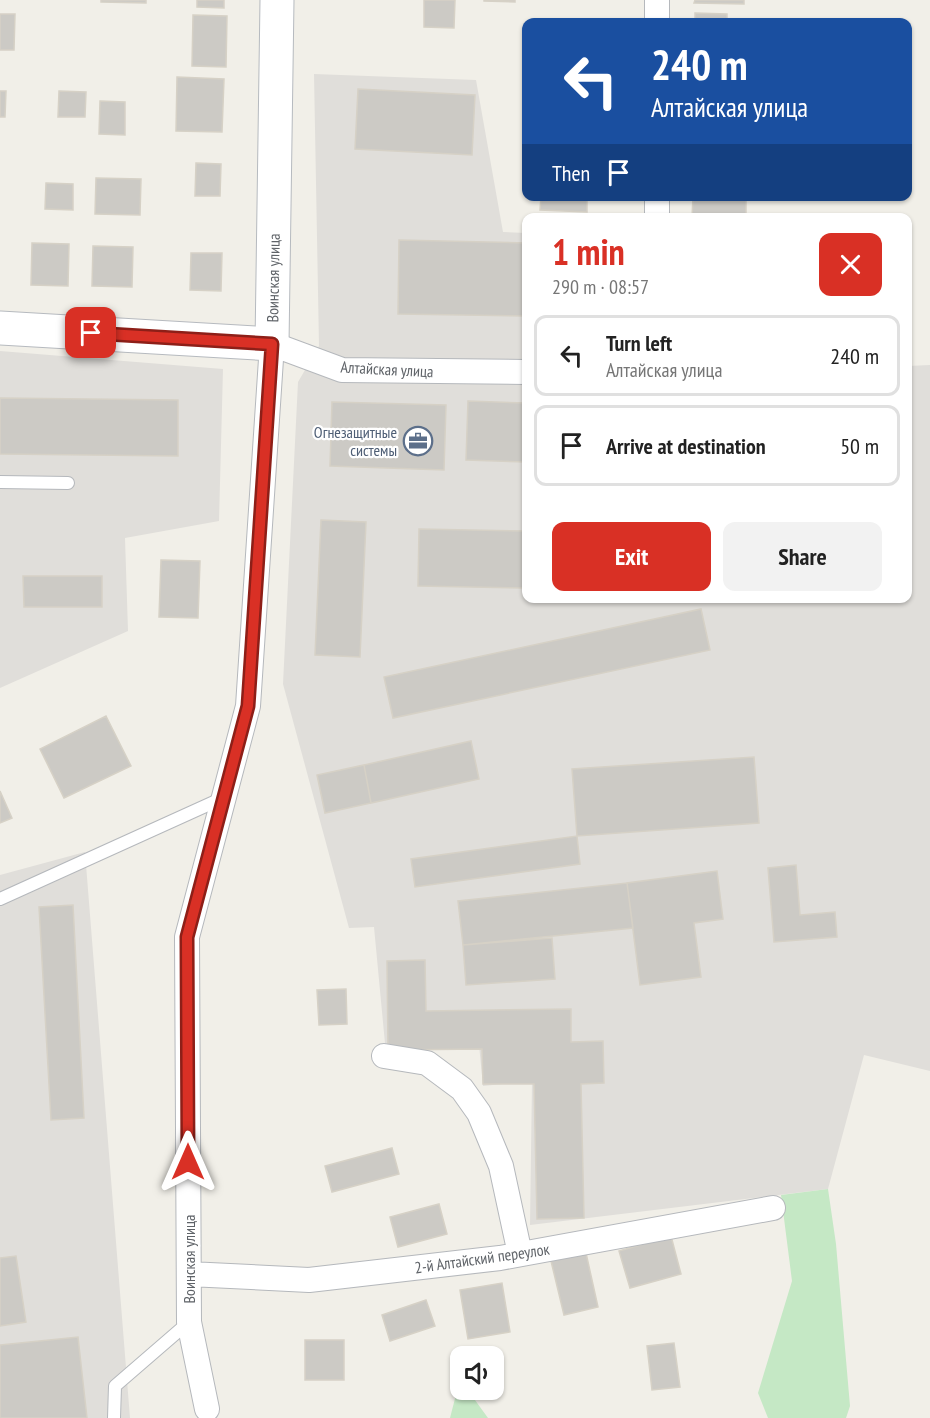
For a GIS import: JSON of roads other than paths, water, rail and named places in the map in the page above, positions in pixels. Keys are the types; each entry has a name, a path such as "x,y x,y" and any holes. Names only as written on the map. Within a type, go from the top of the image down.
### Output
{"street":[{"name":"Воинская улица","path":"208,1413 189,1322 187,937 248,706 272,344 278,0"},
{"path":"657,0 657,18"},
{"name":"Алтайская улица","path":"0,328 272,344 342,370 522,372"},
{"path":"384,1056 427,1063 462,1089 479,1113 501,1166 520,1254"},
{"name":"2-й Алтайский переулок","path":"189,1274 309,1280 520,1254 774,1208"}],"lane":[{"path":"0,482 68,483"},
{"path":"0,899 224,797"},
{"path":"114,1418 115,1386 189,1322"}],"place":[{"name":"Огнезащитные системы","path":"418,441"}]}
